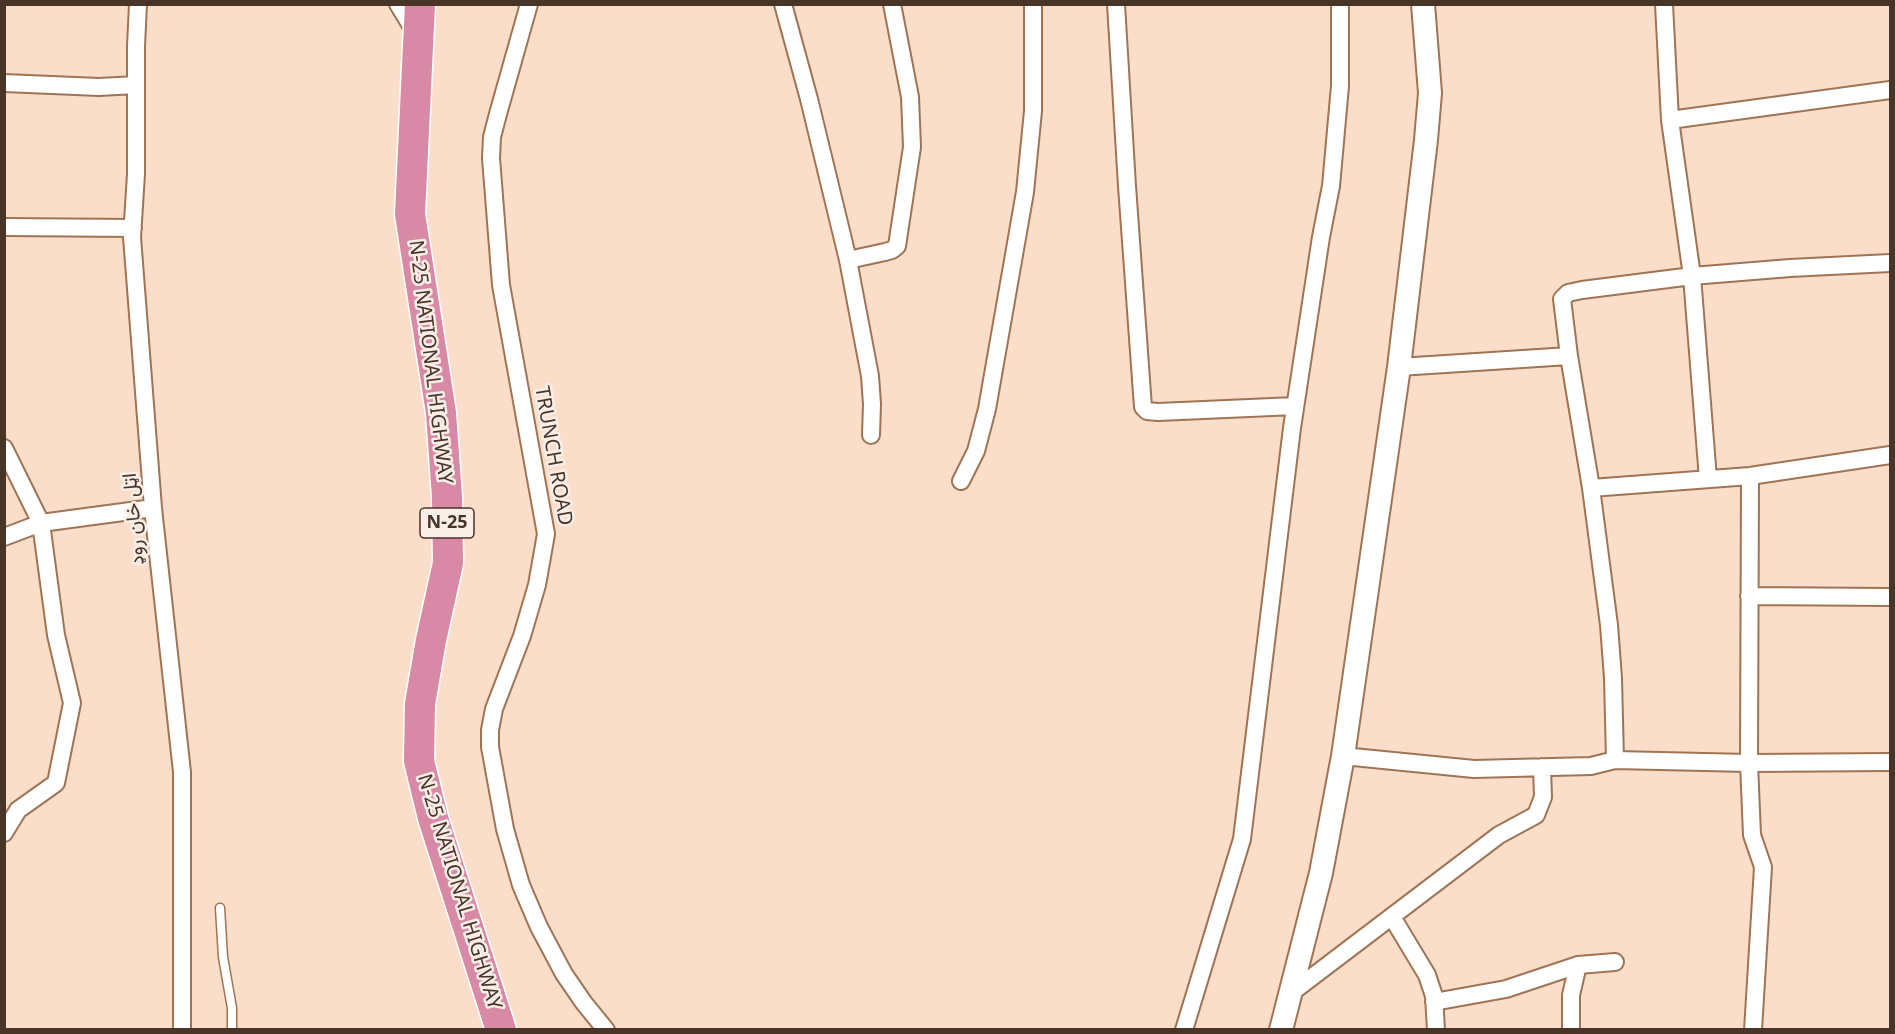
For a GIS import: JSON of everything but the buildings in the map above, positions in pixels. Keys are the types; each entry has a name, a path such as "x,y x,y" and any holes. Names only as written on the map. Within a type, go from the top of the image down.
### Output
{"highway":[{"name":"N-25 NATIONAL HIGHWAY","path":"420,4 410,214 441,412 447,497 448,563 420,704 419,761 433,818 501,1029"}],"street":[{"name":"اټل خان روډ","path":"138,4 135,46 136,174 133,228 153,508 182,772 182,1029"},
{"path":"398,4 418,38"},
{"name":"TRUNCH ROAD","path":"530,4 492,137 491,158 501,285 546,534 537,585 522,636 495,709 490,730 490,747 505,829 521,885 539,927 564,974 606,1029"},
{"path":"783,4 809,99 848,260 870,376 872,435"},
{"path":"848,260 892,250 897,246 901,224 910,168 912,127 910,97 892,4"},
{"path":"961,481 976,451 987,409 1025,192 1033,111 1033,4"},
{"path":"1116,4 1143,407 1147,411 1158,412 1295,406"},
{"path":"1184,1029 1242,840 1295,406 1331,186 1340,86 1340,4"},
{"path":"1281,1029 1321,873 1343,756 1399,367 1430,93 1423,4"},
{"path":"1664,4 1670,120 1692,276 1708,479"},
{"path":"4,83 99,87 136,85"},
{"path":"1670,120 1890,90"},
{"path":"4,227 133,228"},
{"path":"1615,760 1609,625 1562,300 1568,293 1692,276 1890,263"},
{"path":"1399,367 1569,356"},
{"path":"4,448 41,523 56,635 72,703 56,783 18,810 4,833"},
{"path":"1591,488 1750,476 1890,455"},
{"path":"1750,476 1749,763 1752,835 1763,867 1753,1029"},
{"path":"4,537 41,523 153,508"},
{"path":"1749,596 1890,597"},
{"path":"1343,756 1474,769 1591,766 1615,760 1749,763 1890,762"},
{"path":"1291,993 1499,835 1536,815 1543,797 1542,767"},
{"path":"1392,916 1427,975 1434,1002 1436,1029"},
{"path":"1434,1002 1506,989 1578,966 1615,962"},
{"path":"1572,1029 1571,994 1578,966"}],"lane":[{"path":"220,908 224,957 232,1008 232,1029"}]}
